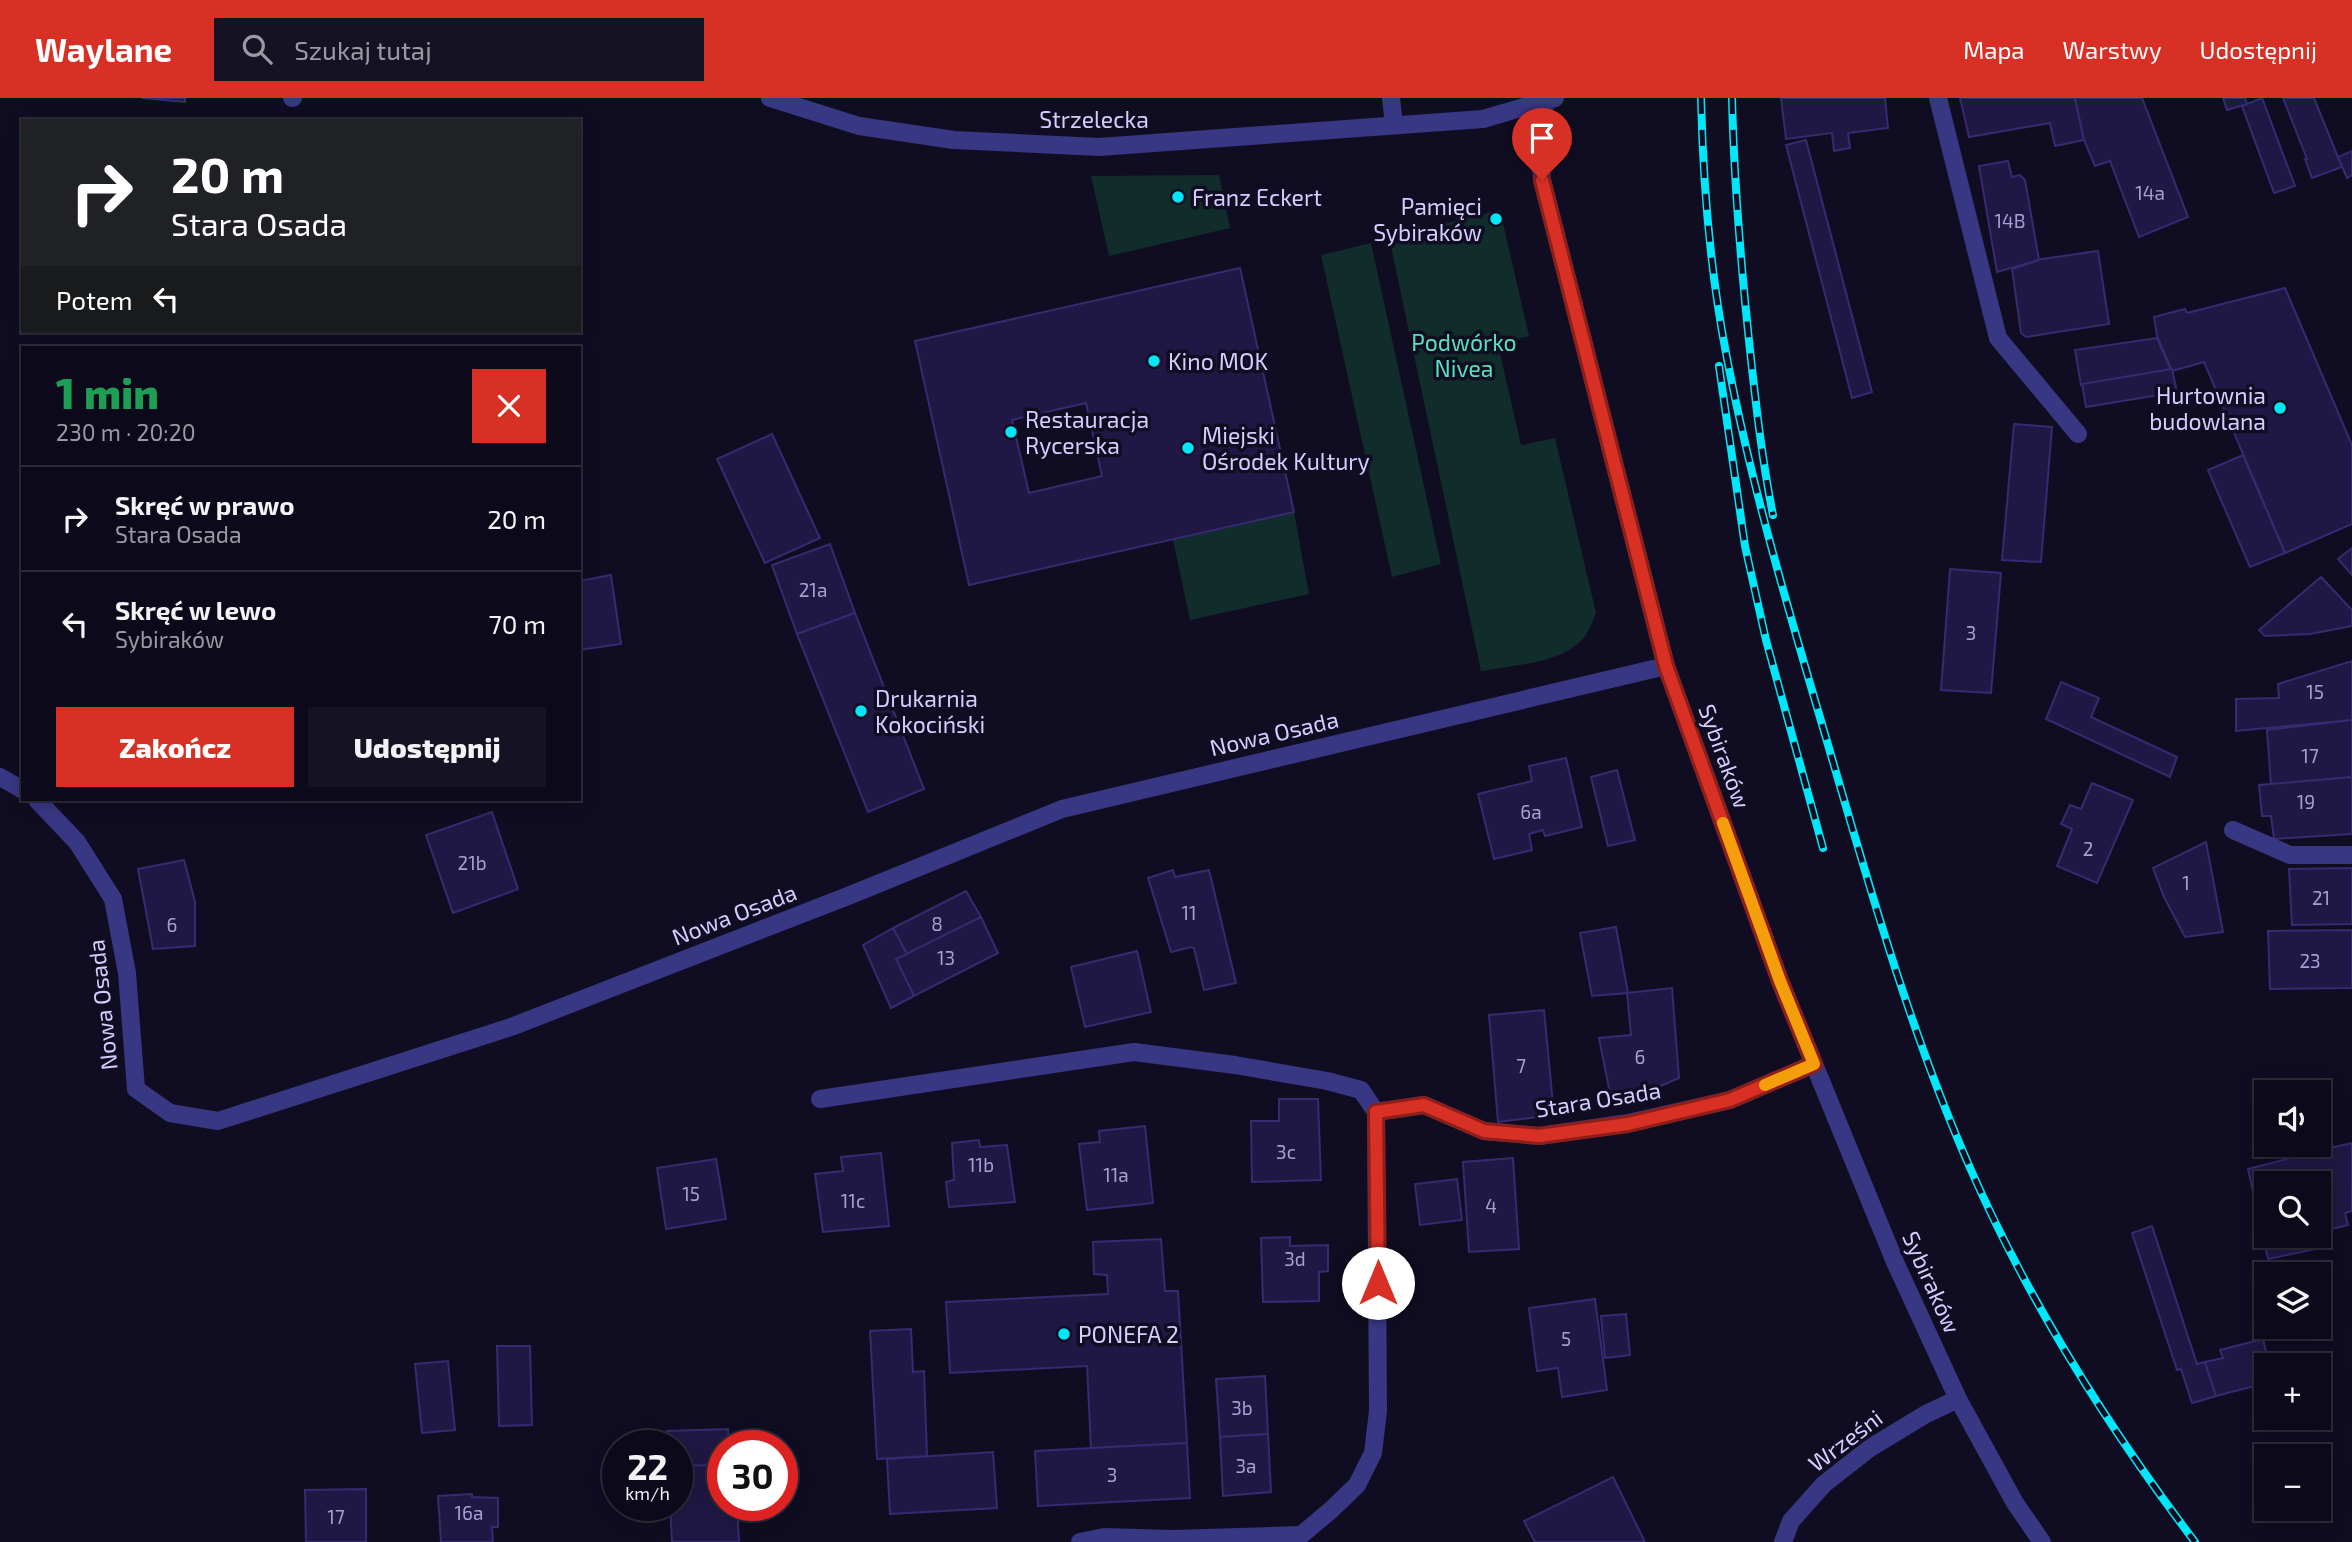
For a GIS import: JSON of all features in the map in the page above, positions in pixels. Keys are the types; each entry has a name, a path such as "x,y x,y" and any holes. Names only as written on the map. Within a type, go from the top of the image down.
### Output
{"street":[{"name":"Strzelecka","path":"770,98 859,126 954,140 1099,147 1483,118 1549,99"},
{"path":"1391,98 1394,125"},
{"path":"1938,98 1998,338 2078,434"},
{"name":"Sybiraków","path":"1549,99 1539,141 1542,180 1666,666 1780,981 1895,1262 1958,1399 2015,1503 2042,1542"},
{"name":"Nowa Osada","path":"38,801 77,842 113,900 127,973 136,1089 170,1113 218,1121 511,1027 848,896 1062,809 1666,666"},
{"path":"0,777 21,789"},
{"path":"2233,830 2290,855 2352,855"},
{"path":"820,1099 1134,1052 1235,1065 1327,1081 1361,1090 1376,1112 1378,1411 1373,1453 1357,1485 1297,1539 1174,1540 1104,1537 1080,1542"},
{"name":"Stara Osada","path":"1376,1112 1424,1105 1484,1131 1539,1136 1628,1124 1730,1100 1814,1064"},
{"name":"Wrześni","path":"1783,1542 1791,1521 1824,1484 1870,1448 1926,1414 1958,1399"}],"green space":[{"path":"1219,175 1230,228 1109,256 1091,176"},
{"name":"Podwórko Nivea","path":"1500,210 1529,336 1498,345 1521,445 1555,438 1596,613 1580,642 1560,655 1481,671 1389,237"},
{"path":"1371,243 1441,564 1392,577 1321,255"},
{"path":"1294,512 1309,594 1190,620 1173,540"}],"building":[{"path":"142,98 185,98 185,102"},
{"path":"1781,98 1885,98 1888,128 1848,133 1850,148 1834,151 1832,133 1786,139"},
{"path":"1960,98 2075,98 2084,140 2055,146 2050,123 1969,137"},
{"path":"2075,98 2142,98 2188,217 2139,237 2110,161 2095,166 2084,140"},
{"path":"2223,98 2245,98 2247,104 2227,110"},
{"path":"2262,98 2295,186 2274,193 2242,106"},
{"path":"2283,98 2314,98 2342,167 2312,178"},
{"path":"1806,140 1872,392 1852,398 1786,145"},
{"path":"2352,151 2352,175 2347,178 2338,157"},
{"path":"2008,161 2012,177 2020,175 2025,180 2039,260 1997,272 1979,166"},
{"path":"2098,251 2109,324 2026,337 2021,333 2012,269 2042,259"},
{"name":"Miejski Ośrodek Kultury","path":"1240,268 1294,512 969,585 915,341","holes":["1086,403 1102,476 1029,493 1012,420"]},
{"name":"Hurtownia budowlana","path":"2285,288 2352,445 2352,524 2285,553 2204,362 2172,371 2157,336 2154,317 2185,309 2187,313"},
{"path":"2157,338 2171,370 2081,385 2075,350"},
{"path":"2172,369 2177,392 2086,407 2082,384"},
{"path":"2014,424 2052,427 2041,562 2002,560"},
{"path":"772,434 820,538 765,563 717,459"},
{"path":"2243,455 2285,553 2250,567 2208,470"},
{"path":"830,544 855,613 797,634 772,565"},
{"path":"2352,548 2352,575 2338,559"},
{"path":"1950,569 2001,573 1991,693 1941,690"},
{"path":"611,575 621,644 581,650 581,581"},
{"path":"2321,577 2352,610 2352,626 2310,634 2265,636 2259,630"},
{"name":"Drukarnia Kokociński","path":"855,613 924,789 868,812 797,634"},
{"path":"2352,661 2352,720 2236,731 2236,699 2279,698 2278,684"},
{"path":"2061,682 2099,698 2091,717 2177,757 2170,777 2046,719"},
{"path":"2352,720 2352,777 2271,785 2267,730"},
{"path":"1566,758 1582,827 1545,836 1543,830 1529,834 1532,850 1494,859 1478,794 1532,781 1529,766"},
{"path":"1617,770 1635,840 1608,846 1591,777"},
{"path":"2352,777 2352,834 2274,839 2271,816 2262,816 2259,785"},
{"path":"2092,783 2133,800 2097,883 2057,866 2072,829 2061,824 2070,805 2081,809"},
{"path":"492,812 518,889 453,913 426,835"},
{"path":"2206,842 2223,932 2185,937 2164,897 2153,868"},
{"path":"184,860 195,902 195,946 153,949 138,869"},
{"path":"2352,868 2352,924 2292,925 2289,869"},
{"path":"1173,870 1175,877 1209,870 1236,983 1204,990 1194,948 1171,952 1148,878"},
{"path":"966,891 981,917 907,954 893,928"},
{"path":"981,917 998,953 914,996 896,959"},
{"path":"1616,927 1628,993 1592,996 1580,933"},
{"path":"893,928 907,954 896,959 914,996 891,1008 863,945"},
{"path":"2352,930 2352,988 2270,989 2268,931"},
{"path":"1137,951 1151,1012 1085,1027 1071,967"},
{"path":"1672,988 1679,1078 1612,1104 1599,1038 1631,1035 1627,993"},
{"path":"1544,1010 1554,1115 1498,1122 1489,1015"},
{"path":"1279,1099 1318,1099 1321,1180 1252,1182 1251,1121 1279,1121"},
{"path":"1145,1126 1153,1203 1087,1210 1079,1144 1100,1142 1099,1131"},
{"path":"979,1140 980,1147 1007,1145 1015,1202 949,1207 946,1182 954,1180 952,1143"},
{"path":"2352,1143 2352,1211 2345,1213 2348,1225 2331,1229 2331,1171 2254,1171 2254,1196 2248,1169 2295,1157 2331,1157 2331,1148"},
{"path":"881,1153 889,1226 823,1232 815,1174 843,1171 841,1157"},
{"path":"1513,1158 1519,1249 1469,1252 1463,1162"},
{"path":"716,1159 726,1219 666,1229 657,1168"},
{"path":"1457,1179 1462,1220 1420,1225 1415,1184"},
{"path":"2152,1226 2197,1364 2205,1362 2216,1396 2192,1403 2181,1369 2177,1370 2132,1233"},
{"path":"1290,1237 1290,1246 1328,1245 1328,1271 1319,1272 1319,1301 1263,1302 1261,1238"},
{"name":"PONEFA 2","path":"1161,1239 1165,1291 1178,1291 1187,1443 1091,1448 1087,1366 950,1373 946,1302 1108,1294 1107,1275 1094,1274 1093,1242"},
{"path":"2266,1248 2320,1248 2268,1259"},
{"path":"1595,1299 1607,1390 1562,1397 1558,1368 1537,1371 1529,1308"},
{"path":"1626,1314 1630,1355 1605,1358 1601,1316"},
{"path":"911,1329 913,1372 924,1371 927,1456 877,1459 870,1331"},
{"path":"2263,1339 2266,1353 2254,1353 2254,1386 2216,1396 2205,1362 2223,1358 2220,1350"},
{"path":"497,1346 530,1346 532,1425 499,1426"},
{"path":"448,1361 455,1430 422,1433 415,1364"},
{"path":"1265,1376 1268,1434 1220,1437 1216,1379"},
{"path":"728,1429 707,1430 707,1465 693,1466 693,1430"},
{"path":"1268,1434 1271,1492 1223,1496 1220,1437"},
{"path":"1187,1443 1190,1498 1038,1506 1035,1451"},
{"path":"993,1452 997,1508 890,1514 887,1459"},
{"path":"707,1465 707,1521 738,1521 739,1542 672,1542 671,1521 693,1521 693,1466"},
{"path":"1613,1477 1645,1542 1535,1542 1524,1521"},
{"path":"366,1489 366,1542 306,1542 305,1490"},
{"path":"472,1494 472,1497 498,1498 498,1527 492,1527 493,1542 441,1542 438,1496"}],"railway":[{"path":"1701,98 1706,194 1716,290 1745,444 1793,625 1906,1001 1971,1170 2018,1268 2101,1409 2195,1542"},
{"path":"1732,98 1736,192 1747,318 1773,515"},
{"path":"1719,366 1745,546 1766,640 1823,848"}],"slow traffic":[{"path":"1723,823 1780,981 1814,1064 1765,1085"}],"place":[{"name":"Franz Eckert","path":"1178,197"},
{"name":"Pamięci Sybiraków","path":"1496,219"},
{"name":"Kino MOK","path":"1154,361"},
{"name":"Hurtownia budowlana","path":"2280,408"},
{"name":"Restauracja Rycerska","path":"1011,432"},
{"name":"Miejski Ośrodek Kultury","path":"1188,448"},
{"name":"Drukarnia Kokociński","path":"861,711"},
{"name":"PONEFA 2","path":"1064,1334"}],"route":[{"path":"1378,1283 1376,1112 1424,1105 1484,1131 1539,1136 1628,1124 1730,1100 1814,1064 1780,981 1666,666 1542,180"}]}
